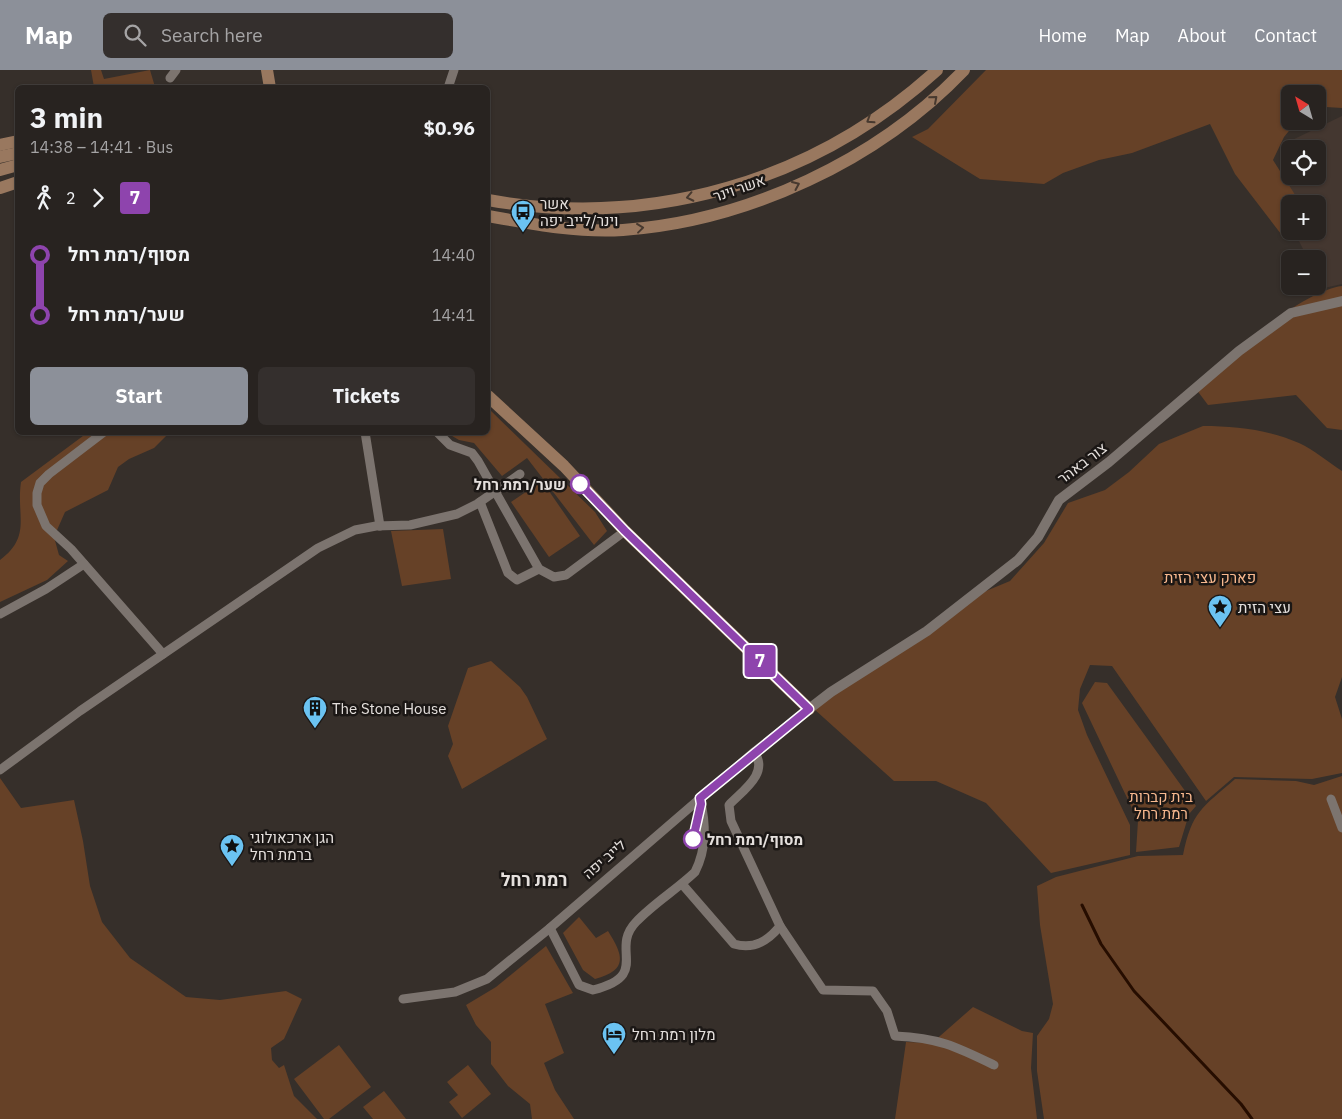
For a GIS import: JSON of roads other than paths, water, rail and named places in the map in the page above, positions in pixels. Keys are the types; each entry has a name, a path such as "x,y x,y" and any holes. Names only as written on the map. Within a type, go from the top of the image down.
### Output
{"main road":[{"path":"267,70 270,85"},
{"name":"אשר וינר","path":"490,200 542,208 622,209 679,199 730,187 777,171 816,154 876,117 937,70"},
{"name":"אשר וינר","path":"490,216 586,230 622,230 660,226 720,212 787,189 844,161 904,122 932,101 964,70"},
{"path":"0,145 15,142"},
{"path":"0,157 15,154"},
{"path":"0,170 15,166"},
{"path":"0,188 15,183"},
{"path":"490,398 564,466 625,531 809,709"}],"street":[{"path":"170,78 176,70"},
{"path":"449,85 455,70"},
{"path":"454,85 455,70"},
{"name":"צור באהר","path":"809,709 831,692 927,631 1018,560 1038,537 1059,500 1109,462 1239,351 1291,313 1342,301"},
{"path":"100,435 40,483 37,492 37,505 46,526 84,564 163,654"},
{"path":"365,435 380,526"},
{"path":"440,435 450,445 472,453 539,569 554,577 566,575 625,531"},
{"path":"0,770 163,654 318,548 355,530 429,522 457,514 480,502 520,474"},
{"path":"480,502 508,573 517,580 539,569"},
{"path":"0,614 46,589 84,564"},
{"name":"לייב יפה","path":"403,999 455,992 474,986 487,979 550,928 754,752 809,709"},
{"path":"754,752 758,758 759,769 753,781 729,805 731,821 780,926 823,990 873,991 887,1011 895,1036 921,1037 943,1041 994,1065"},
{"path":"550,928 579,985 593,990 620,980 626,970 627,933 636,921 695,872 704,846 704,816 700,798"},
{"path":"1331,799 1342,828"},
{"path":"682,884 734,944 746,948 758,944 770,938 780,926"}],"waterway":[{"path":"1082,905 1101,944 1134,991 1241,1104 1252,1119"}],"place":[{"name":"אשר וינר/לייב יפה","path":"523,233"},
{"name":"שער/רמת רחל","path":"580,484"},
{"name":"עצי הזית","path":"1220,628"},
{"name":"The Stone House","path":"315,729"},
{"name":"מסוף/רמת רחל","path":"693,839"},
{"name":"הגן ארכאולוגי ברמת רחל","path":"232,867"},
{"name":"מלון רמת רחל","path":"614,1055"}],"district":[{"name":"רמת רחל","path":"534,879"}],"park label":[{"name":"פארק עצי הזית","path":"1210,577"},
{"name":"בית קברות רמת רחל","path":"1161,804"}]}
